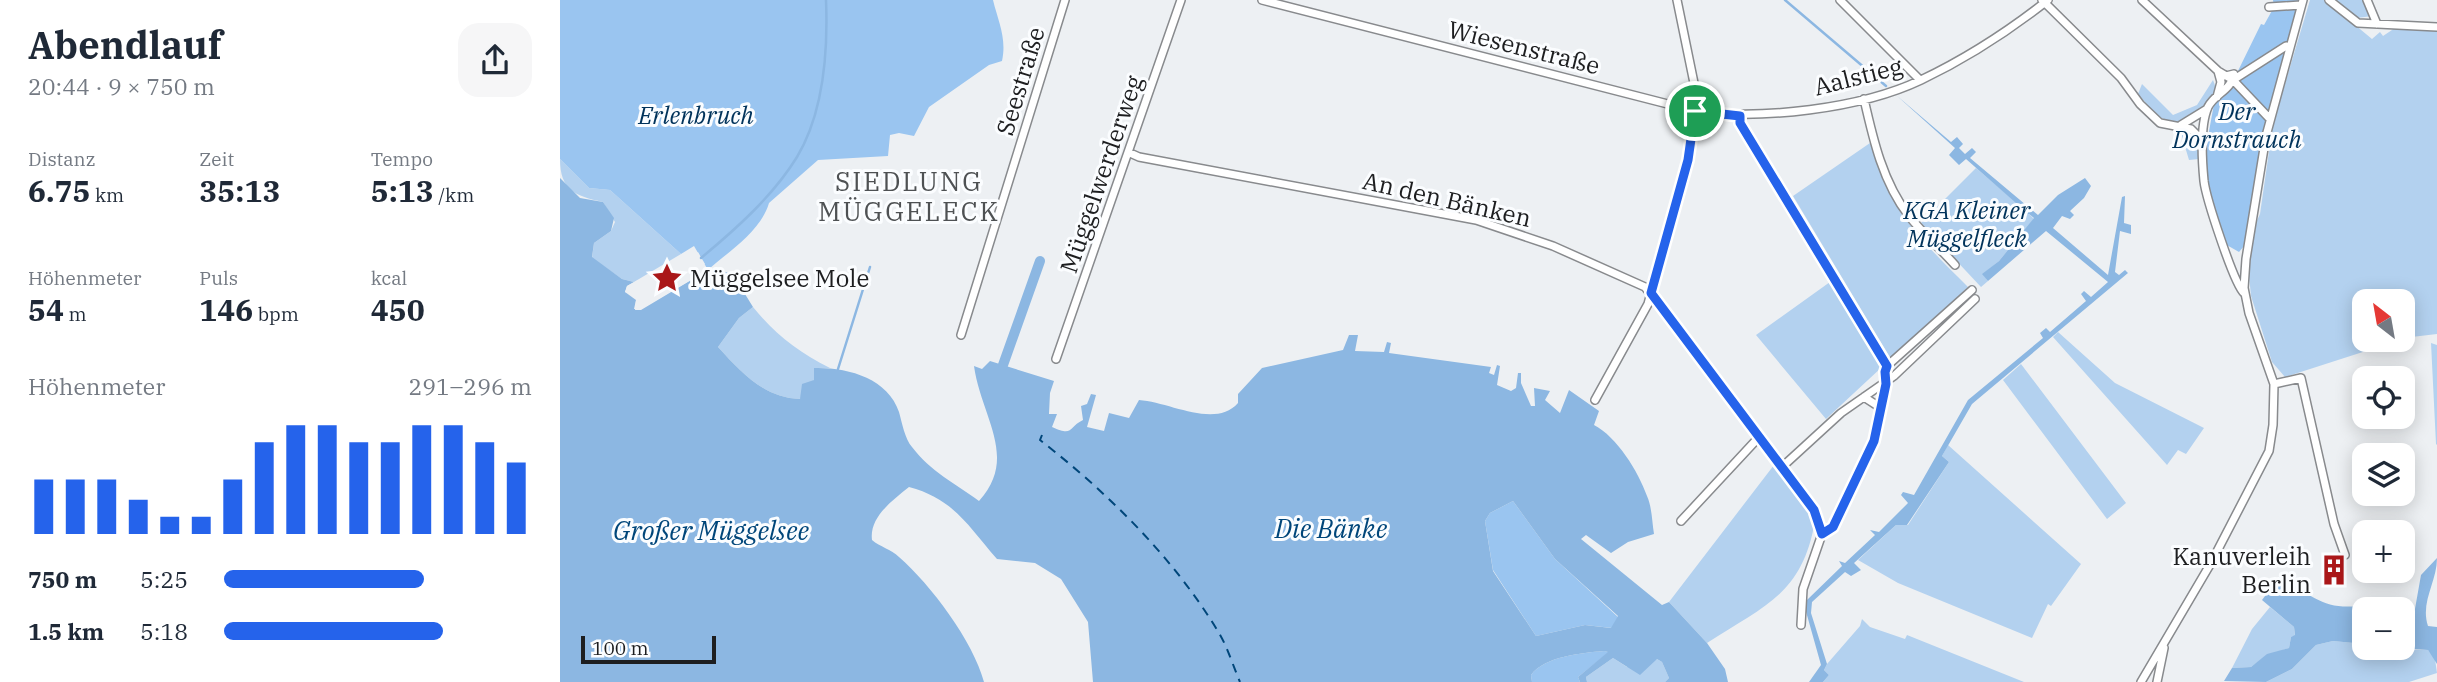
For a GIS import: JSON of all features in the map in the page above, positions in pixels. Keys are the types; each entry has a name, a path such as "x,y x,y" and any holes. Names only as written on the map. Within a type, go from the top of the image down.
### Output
{"street":[{"name":"Seestraße","path":"961,335 1065,0"},
{"name":"Müggelwerderweg","path":"1056,359 1130,153 1181,0"},
{"name":"Wiesenstraße","path":"1262,0 1695,111"},
{"path":"1595,400 1651,293 1688,160 1695,111 1691,60 1677,0"},
{"path":"1840,0 1920,80"},
{"path":"2142,0 2218,71 2231,77 2270,119"},
{"path":"2329,0 2358,23 2437,27"},
{"path":"2367,0 2377,23"},
{"path":"2045,1 2121,78 2140,104 2160,123 2191,129 2202,140"},
{"name":"Aalstieg","path":"1695,111 1740,116 1864,99 1920,80 2045,1"},
{"path":"2245,293 2250,223 2270,119 2302,3 2269,7"},
{"path":"2180,126 2207,109 2231,77 2290,47"},
{"path":"2217,98 2221,82 2218,71"},
{"path":"1864,99 1873,141 1893,189 1907,213 1955,265"},
{"path":"2141,682 2269,451 2273,425 2274,384 2245,293 2236,282 2204,184 2202,140 2207,109"},
{"path":"1740,116 1740,123 1887,366 1874,441 1833,527 1822,534 1803,589 1801,625"},
{"name":"An den Bänken","path":"1130,153 1139,157 1476,220 1553,246 1645,287 1814,510 1822,534"},
{"path":"1887,366 1972,290"},
{"path":"1782,467 1840,413 1886,382 1975,299"},
{"path":"2274,384 2301,378 2332,514 2345,555"},
{"path":"1864,397 1881,408"},
{"path":"1681,521 1760,436"},
{"path":"2157,682 2166,641"}],"green space":[{"name":"Erlenbruch","path":"560,0 993,0 1001,30 1002,61 989,65 929,107 914,136 899,133 890,135 888,156 818,160 769,203 752,231 708,270 694,246 681,254 610,190 589,188 560,159"},
{"name":"Der Dornstrauch","path":"2273,0 2299,0 2267,117 2244,246 2239,252 2225,244 2207,183 2205,153 2214,104 2240,80 2236,75 2261,24 2264,25 2274,7"},
{"path":"2310,0 2325,0 2372,39 2380,32 2383,36 2395,28 2437,31 2437,334 2415,337 2415,289 2352,289 2352,352 2363,352 2285,377 2272,362 2251,296 2249,276 2253,229 2260,214 2273,124"},
{"path":"2334,0 2365,0 2373,16 2356,18"},
{"path":"2213,80 2216,88 2214,95 2205,106 2174,123 2157,116 2138,94 2142,84 2173,115 2197,105"},
{"path":"2180,130 2196,134 2199,159 2189,160"},
{"name":"KGA Kleiner Müggelfleck","path":"1870,143 1888,188 1908,222 1968,287 1891,359 1793,196"},
{"path":"560,159 589,188 610,190 681,254 634,282 622,279 592,258 594,243 611,231 615,222 603,202 577,194 566,185"},
{"name":"KGA Kleiner Müggelfleck","path":"1976,168 2017,203 1999,218 2002,221 2013,211 2018,217 2029,214 2034,219 1999,261 1983,274 1988,281 1981,287 1921,223"},
{"path":"1830,282 1882,367 1826,419 1756,335"},
{"path":"753,307 788,342 830,368 815,368 814,380 800,399 787,398 764,389 718,347 739,318"},
{"path":"2058,332 2115,383 2204,428 2186,454 2178,450 2167,465 2053,337"},
{"path":"2431,343 2437,345 2437,445 2436,444"},
{"path":"2021,364 2126,503 2107,519 2003,380"},
{"path":"1948,445 2081,564 2051,606 2048,604 2032,638 1898,583 1858,560 1896,525 1908,525 1949,462 1942,456"},
{"path":"1774,465 1815,521 1809,546 1801,566 1778,596 1707,643 1669,602"},
{"path":"1513,501 1555,559 1618,617 1612,628 1585,625 1536,636 1493,570 1485,521 1490,513"},
{"path":"2270,607 2294,627 2295,636 2291,637 2289,648 2266,656 2251,667 2232,668 2252,629"},
{"path":"1862,619 1870,627 1905,639 1907,635 2024,682 1823,682 1829,675 1824,670 1827,664 1860,626"},
{"path":"2333,641 2352,643 2352,660 2415,660 2415,650 2428,650 2435,659 2437,673 2409,682 2266,682 2292,669 2316,645"},
{"path":"1609,652 1578,677 1580,682 1532,682 1531,675 1537,669 1554,660"},
{"path":"1613,658 1627,667 1657,659 1662,662 1669,678 1665,682 1587,682 1586,677"}],"water":[{"path":"1896,95 1951,142 1957,137 1963,144 1959,148 1965,154 1972,148 1976,152 1970,158 2038,215 2058,195 2085,178 2091,186 2084,198 2070,211 2074,215 2070,219 2062,216 2053,228 2108,275 2122,197 2125,196 2124,223 2131,225 2131,234 2120,231 2115,272 2119,275 2125,270 2128,273 1972,404 1942,456 1949,462 1907,525 1896,525 1854,563 1861,570 1851,576 1845,572 1812,602 1811,613 1827,664 1824,670 1829,675 1823,682 1809,682 1821,665 1805,608 1807,600 1842,566 1839,561 1845,563 1875,535 1870,530 1879,532 1908,503 1901,495 1903,492 1914,495 1968,400 2043,338 2040,333 2046,328 2050,332 2086,301 2081,294 2084,291 2091,297 2108,282 2046,231 1988,281 1982,274 1999,261 2034,218 2029,214 2018,217 2013,212 1999,222 1999,218 2016,203 1966,159 1959,165 1949,155 1955,148"},
{"path":"560,178 580,198 603,202 614,218 611,231 594,243 592,257 622,279 634,282 627,286 625,292 633,295 700,255 703,261 636,300 634,309 641,309 708,270 732,273 753,307 739,318 718,347 745,374 775,394 800,399 802,384 814,380 814,368 840,370 865,377 876,383 894,400 907,440 919,456 979,501 991,485 997,452 974,366 982,369 990,361 1054,381 1050,393 1049,414 1057,414 1052,427 1064,431 1070,430 1083,420 1081,406 1087,404 1091,394 1096,395 1087,427 1104,431 1109,413 1129,418 1139,400 1192,412 1217,414 1238,403 1238,394 1262,368 1343,350 1349,335 1358,335 1355,351 1384,352 1387,342 1391,343 1389,353 1491,367 1489,373 1494,375 1497,365 1500,366 1497,385 1511,391 1516,388 1518,373 1521,373 1521,383 1531,406 1535,406 1534,388 1550,391 1545,400 1560,413 1569,390 1599,411 1594,425 1619,446 1632,466 1649,500 1654,534 1628,542 1611,553 1586,535 1581,539 1662,605 1669,602 1707,643 1725,669 1728,682 1665,682 1669,678 1662,662 1657,659 1640,675 1613,658 1586,677 1587,682 1580,682 1578,677 1608,652 1604,651 1554,660 1531,675 1532,682 1093,682 1088,622 1061,579 1035,563 997,559 949,506 925,492 909,487 889,503 878,517 874,524 872,540 899,557 937,598 971,649 984,682 560,682","holes":["1513,501 1555,559 1618,616 1611,628 1585,625 1536,636 1493,571 1485,521 1490,513"]},
{"path":"2437,558 2427,600 2426,617 2428,626 2437,627 2437,664 2428,650 2415,649 2415,609 2421,575"},
{"path":"2281,575 2325,603 2352,606 2352,643 2333,641 2316,645 2292,669 2266,682 2224,681 2232,668 2251,667 2267,654 2289,648 2291,637 2295,635 2294,627 2262,600"}],"pier":[{"name":"Müggelsee Mole","path":"698,252 705,264 637,306 706,267 708,270 641,310 635,310 636,300 625,292 627,286 638,280 637,284 630,288 632,291"}],"waterway":[{"path":"701,258 765,198 797,157 806,139 819,101 825,60 826,0"},
{"path":"1785,0 1886,86"},
{"path":"1003,365 1040,261"},
{"path":"838,369 870,267"}],"ferry route":[{"path":"1042,435 1040,440 1115,505 1182,579 1219,633 1240,682"}],"place":[{"name":"Müggelsee Mole","path":"667,278"},
{"name":"Kanuverleih Berlin","path":"2334,570"}],"district":[{"name":"SIEDLUNG MÜGGELECK","path":"909,196"}],"route":[{"path":"1695,111 1740,116 1740,123 1887,366 1874,441 1833,527 1822,534 1814,510 1651,293 1688,160 1694,133 1695,111"}],"water label":[{"name":"Die Bänke","path":"1331,528"},
{"name":"Großer Müggelsee","path":"711,530"}]}
